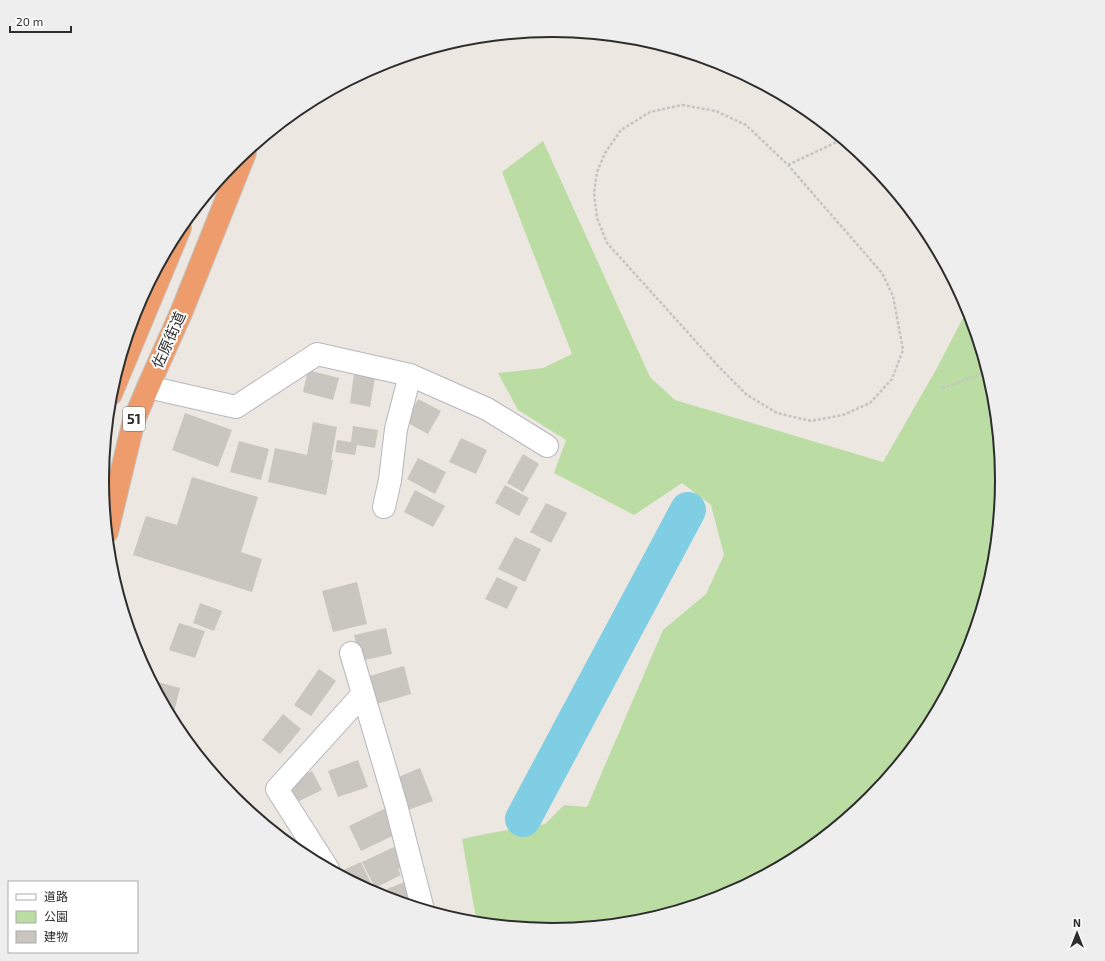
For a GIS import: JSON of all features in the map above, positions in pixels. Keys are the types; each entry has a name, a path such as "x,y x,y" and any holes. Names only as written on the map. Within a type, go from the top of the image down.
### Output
{"highway":[{"name":"佐原街道","path":"111,517 134,420 181,314 240,166"},
{"name":"51","path":"129,352 164,267"}],"street":[{"path":"148,387 236,407 317,354 410,374 487,409 547,446"},
{"path":"384,507 390,480 396,429 410,374"},
{"path":"351,653 396,806 421,904"},
{"path":"322,859 277,789 363,694"}],"path":[{"path":"682,105 716,111 746,126 788,165 882,273 893,296 903,350 892,379 870,403 843,415 811,421 777,413 747,395 719,367 607,243 597,218 594,193 598,172 605,153 621,130 650,112 682,105"},
{"path":"788,165 838,141"},
{"path":"942,388 983,374"}],"green space":[{"path":"543,141 650,377 675,400 883,462 937,368 964,316 981,366 992,423 996,480 995,510 992,538 981,595 962,650 950,677 937,702 904,750 886,773 845,814 799,849 774,865 722,890 695,900 667,909 610,920 552,924 523,923 476,917 462,839 545,824 564,805 587,807 663,630 706,594 724,555 711,505 682,483 634,515 554,473 566,440 518,410 498,373 543,368 572,354 502,172"}],"building":[{"path":"308,370 339,378 333,400 303,392"},
{"path":"354,374 375,377 370,407 350,403"},
{"path":"418,399 441,411 428,434 406,422"},
{"path":"185,413 232,430 218,467 172,450"},
{"path":"313,422 337,427 331,460 333,460 326,495 268,482 275,448 307,455"},
{"path":"353,426 378,430 375,448 357,445 355,455 335,452 337,440 351,442"},
{"path":"461,438 487,450 476,474 449,462"},
{"path":"239,441 269,449 261,480 230,472"},
{"path":"523,454 539,464 523,492 507,483"},
{"path":"418,458 446,472 435,494 407,479"},
{"path":"192,477 258,497 241,552 262,559 252,592 133,555 146,516 177,525"},
{"path":"505,485 529,498 519,516 495,503"},
{"path":"415,490 445,506 433,527 404,512"},
{"path":"546,503 567,513 551,543 530,532"},
{"path":"515,537 541,549 525,582 498,569"},
{"path":"497,577 518,587 507,609 485,599"},
{"path":"357,582 367,624 333,632 322,591"},
{"path":"200,603 222,611 214,631 193,623"},
{"path":"179,623 205,631 195,658 169,650"},
{"path":"386,628 392,654 360,661 354,635"},
{"path":"404,666 411,694 373,705 366,677"},
{"path":"319,669 336,681 311,716 294,705"},
{"path":"158,682 180,688 174,712"},
{"path":"283,714 301,729 280,754 262,740"},
{"path":"358,760 368,787 338,797 328,771"},
{"path":"420,768 433,801 408,810 396,778"},
{"path":"312,771 322,790 297,802 287,784"},
{"path":"386,808 399,833 361,851 349,826"},
{"path":"394,847 404,867 398,869 401,875 377,887 374,886 362,862"},
{"path":"361,862 372,885 356,878 342,871"},
{"path":"407,881 415,902 388,892 387,889"}],"waterway":[{"path":"523,819 688,510"}]}
